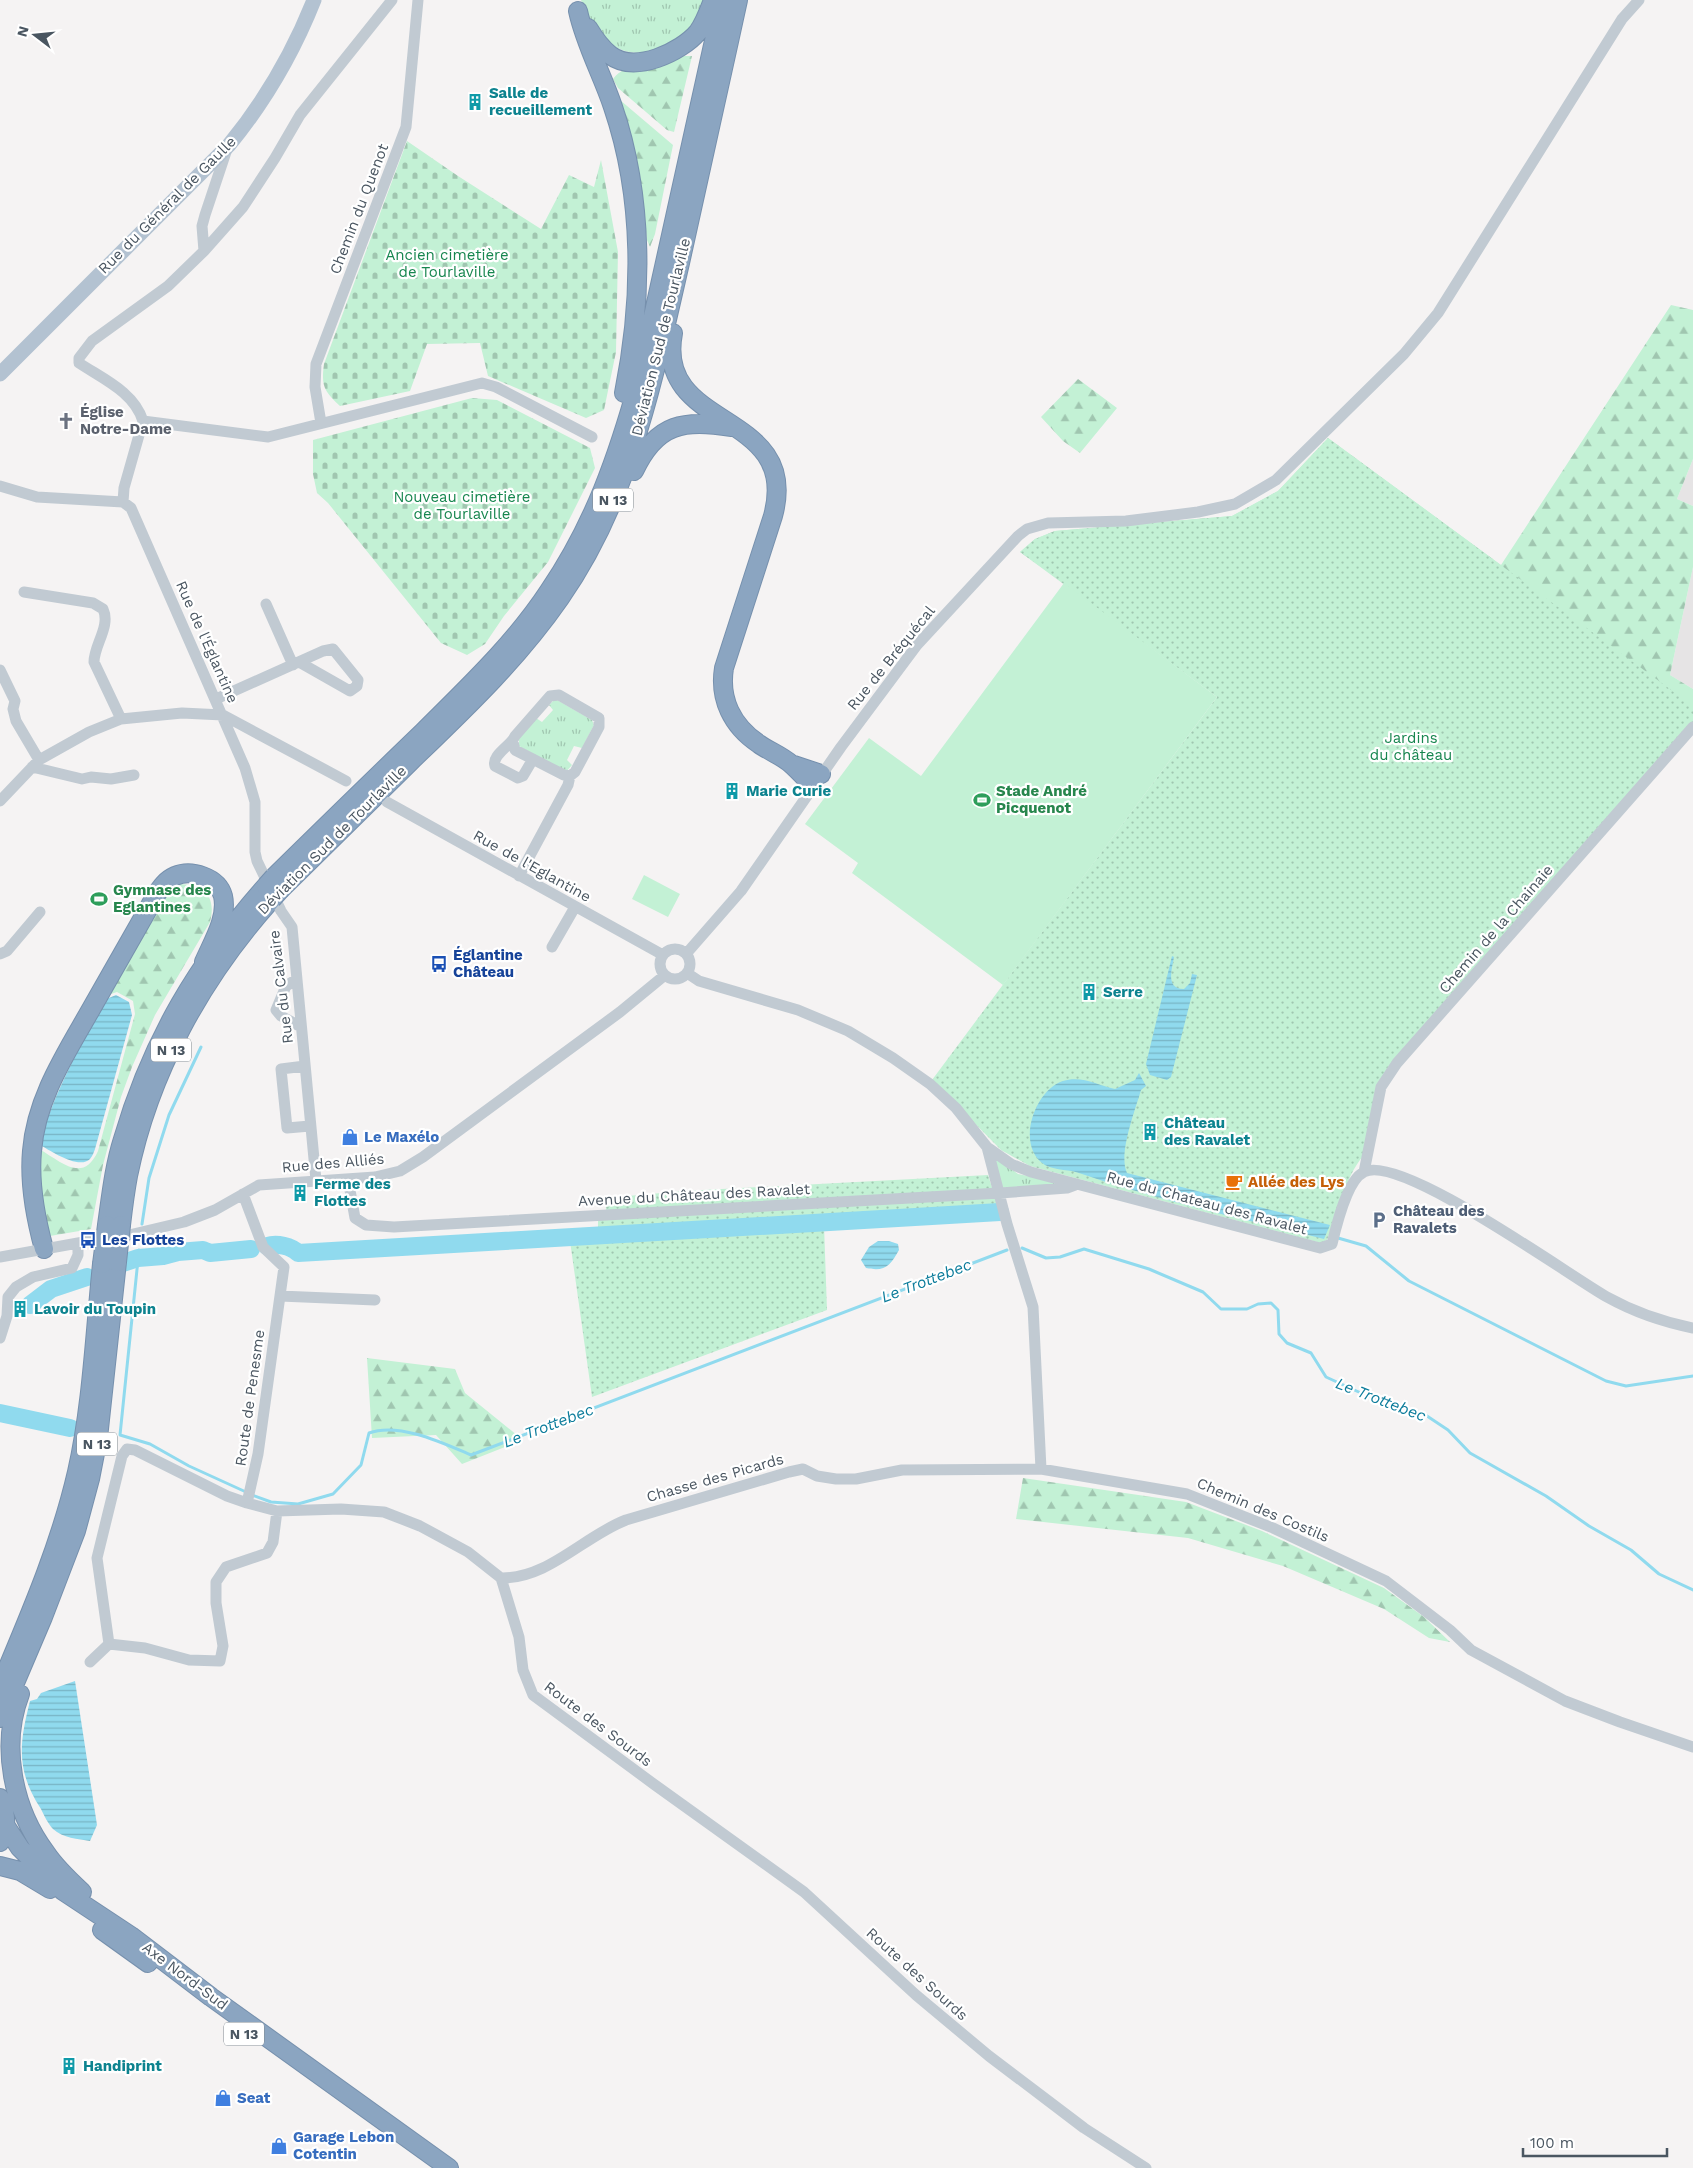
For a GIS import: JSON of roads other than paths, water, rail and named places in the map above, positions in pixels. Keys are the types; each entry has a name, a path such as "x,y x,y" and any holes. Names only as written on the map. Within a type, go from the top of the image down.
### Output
{"highway":[{"path":"576,5 596,40 611,56 624,61 641,62 665,55 685,44 704,22 713,0"},
{"name":"Déviation Sud de Tourlaville","path":"0,1686 51,1558 63,1524 77,1472 110,1263 119,1228 128,1175 155,1089 174,1045 203,988 273,888 514,639 549,592 595,510 623,438 639,380 724,0"},
{"name":"Déviation Sud de Tourlaville","path":"119,1228 122,1140 145,1076 179,1003 204,962 240,915 273,888 487,688 524,647 561,597 585,559 626,470 652,383 738,0"},
{"path":"565,566 574,536 599,480 621,409 636,320 638,253 629,170 614,107 582,29 576,5"},
{"path":"718,94 670,350 674,370 680,382 694,398 759,445 766,453 775,470 778,492 773,516 724,668 723,690 729,711 741,729 758,744 817,780"},
{"path":"603,523 630,480 642,454 658,437 678,425 701,423 734,428"},
{"path":"44,1249 34,1209 31,1172 34,1133 44,1098 64,1057 163,883 174,876 184,874 203,876 218,887 222,896 221,922 204,962"},
{"name":"Déviation Sud de Tourlaville","path":"0,1718 43,1617 76,1532 90,1479 98,1438 110,1263"},
{"name":"N 13","path":"43,1617 44,1634 16,1705 12,1730 11,1769 15,1788 27,1822 45,1853 68,1880 131,1936"},
{"path":"0,1798 5,1812 5,1825 0,1842"},
{"name":"Axe Nord-Sud","path":"5,1825 20,1848 63,1891 131,1936 212,1997 449,2168"},
{"name":"Axe Nord-Sud","path":"0,1866 20,1871 49,1888 60,1899 429,2168"},
{"path":"0,1876 31,1883 60,1899"}],"main road":[{"name":"Rue du Général de Gaulle","path":"0,374 229,144 253,115 270,88 314,0"}],"street":[{"path":"3,488 37,497 127,506 124,488 143,421 140,411 128,395 79,363 79,358 92,341 168,286 204,251 242,207 275,158 300,114 392,0"},
{"name":"Chemin du Quenot","path":"321,423 315,387 316,364 406,127 418,0"},
{"name":"Rue de Bréquécal","path":"686,954 741,891 817,780 918,645 1018,536 1027,529 1048,523 1113,522 1198,512 1235,504 1276,480 1404,354 1438,313 1622,19 1639,0"},
{"path":"204,251 202,226 229,144"},
{"path":"143,421 268,437 482,383 496,388 592,437"},
{"name":"Rue de l'Églantine","path":"127,506 223,715 346,781"},
{"path":"24,592 93,602 103,609 105,622 94,654 94,662 121,719"},
{"path":"216,700 296,663 323,651 333,649 358,680 357,686 350,691 296,663 266,604"},
{"path":"0,670 15,701 13,709 16,721 35,764 82,780 91,777 111,780 134,775"},
{"path":"519,876 568,785 570,776 575,772 599,727 600,721 598,716 558,695 552,695 515,736 513,742 494,759 495,766 518,778 523,776 533,759"},
{"path":"0,801 35,764 89,732 121,719 182,713 223,715"},
{"name":"Rue du Calvaire","path":"223,715 252,786 255,802 254,852 281,911 292,927 316,1180"},
{"name":"Chemin de la Chainaie","path":"1364,1172 1382,1087 1397,1063 1693,727"},
{"path":"513,742 515,750 570,776"},
{"name":"Rue de l'Eglantine","path":"387,802 664,955"},
{"path":"552,947 575,907"},
{"path":"0,954 7,951 40,912"},
{"path":"674,949 686,954 690,961 687,973 679,978 670,978 666,975 661,968 664,955 674,949"},
{"name":"Rue du Chateau des Ravalet","path":"687,973 699,981 798,1010 855,1036 893,1058 930,1084 956,1108 987,1147 1011,1164 1076,1185 1320,1248 1332,1244 1344,1202 1356,1180 1364,1172"},
{"name":"Rue des Alliés","path":"119,1228 184,1222 215,1210 259,1185 268,1183 348,1179 385,1175 400,1171 423,1157 620,1012 666,975"},
{"path":"297,979 286,986 276,1010 281,1016 301,1027"},
{"path":"305,1066 281,1069 287,1128 310,1126"},
{"path":"987,1147 1000,1193 1006,1224 1033,1307 1041,1469"},
{"path":"1364,1172 1380,1169 1460,1204 1608,1297 1653,1318 1693,1328"},
{"name":"Avenue du Château des Ravalet","path":"348,1179 355,1218 360,1222 373,1226 1000,1193 1067,1188 1076,1185"},
{"name":"Route de Penesme","path":"243,1194 264,1247 284,1267 252,1488 247,1503"},
{"path":"0,1257 84,1242 72,1268 33,1277 4,1295 7,1316 0,1338"},
{"path":"280,1296 375,1300"},
{"path":"109,1644 97,1558 122,1456 128,1450 135,1450 227,1496 277,1511 341,1509 384,1512 420,1526 468,1552 501,1578"},
{"name":"Chasse des Picards","path":"501,1578 513,1578 546,1567 609,1526 803,1469 816,1476 836,1480 856,1479 902,1470 1041,1469"},
{"name":"Chemin des Costils","path":"1041,1469 1187,1494 1274,1528 1386,1581 1450,1630 1471,1650 1565,1701 1620,1722 1693,1746"},
{"path":"90,1662 109,1644 145,1648 189,1660 220,1661 223,1646 216,1603 216,1582 226,1567 267,1553 273,1542 277,1511"},
{"name":"Route des Sourds","path":"501,1578 519,1637 523,1670 533,1695 655,1786 804,1892 916,1995 989,2056 1084,2128 1146,2168"}],"water":[{"path":"1172,956 1174,957 1171,978 1174,986 1184,989 1190,983 1192,974 1197,975 1171,1077 1167,1080 1150,1075 1146,1064"},
{"path":"116,995 129,1002 132,1015 94,1153 85,1162 72,1161 40,1145 45,1126 59,1089 104,1000"},
{"path":"1139,1073 1146,1086 1141,1090 1128,1132 1125,1155 1127,1173 1330,1225 1324,1239 1202,1209 1142,1193 1077,1172 1054,1168 1045,1165 1036,1157 1031,1146 1032,1120 1044,1095 1053,1086 1063,1081 1076,1079 1115,1089 1135,1080"},
{"path":"878,1241 889,1241 898,1244 899,1250 890,1264 878,1269 866,1268 861,1260 869,1247"},
{"path":"75,1681 97,1825 90,1841 66,1836 51,1827 27,1782 22,1757 22,1744 30,1701 37,1699 41,1693"}],"waterway":[{"path":"142,1224 149,1178 169,1115 201,1047"},
{"path":"267,1246 284,1246 298,1253 1000,1212"},
{"path":"1338,1238 1366,1246 1409,1281 1606,1381 1626,1386 1693,1376"},
{"name":"Le Trottebec","path":"1022,1248 1046,1258 1060,1257 1084,1249 1149,1269 1203,1292 1221,1309 1247,1309 1258,1304 1271,1303 1278,1310 1279,1334 1287,1343 1311,1353 1326,1377 1374,1399 1424,1414 1448,1430 1470,1453 1546,1496 1589,1526 1631,1550 1659,1574 1693,1590"},
{"path":"123,1263 138,1258 163,1256 178,1252 203,1250 210,1253 251,1249"},
{"path":"139,1250 120,1435 150,1444 189,1466 246,1492"},
{"name":"Le Trottebec","path":"252,1495 271,1502 298,1504 333,1494 361,1465 369,1433 381,1430 394,1430 421,1435 471,1455 1007,1250"},
{"path":"30,1305 51,1289 87,1277"},
{"path":"0,1413 70,1428"}],"place":[{"name":"Salle de recueillement","path":"475,102"},
{"name":"Église Notre-Dame","path":"66,421"},
{"name":"Marie Curie","path":"732,791"},
{"name":"Stade André Picquenot","path":"982,800"},
{"name":"Gymnase des Eglantines","path":"99,899"},
{"name":"Églantine Château","path":"439,964"},
{"name":"Serre","path":"1089,992"},
{"name":"Château des Ravalet","path":"1150,1132"},
{"name":"Le Maxélo","path":"350,1137"},
{"name":"Allée des Lys","path":"1234,1182"},
{"name":"Ferme des Flottes","path":"300,1193"},
{"name":"Château des Ravalets","path":"1379,1220"},
{"name":"Les Flottes","path":"88,1240"},
{"name":"Lavoir du Toupin","path":"20,1309"},
{"name":"Handiprint","path":"69,2066"},
{"name":"Seat","path":"223,2098"},
{"name":"Garage Lebon Cotentin","path":"279,2146"}],"park label":[{"name":"Ancien cimetière de Tourlaville","path":"447,264"},
{"name":"Nouveau cimetière de Tourlaville","path":"462,506"},
{"name":"Jardins du château","path":"1411,746"}]}
